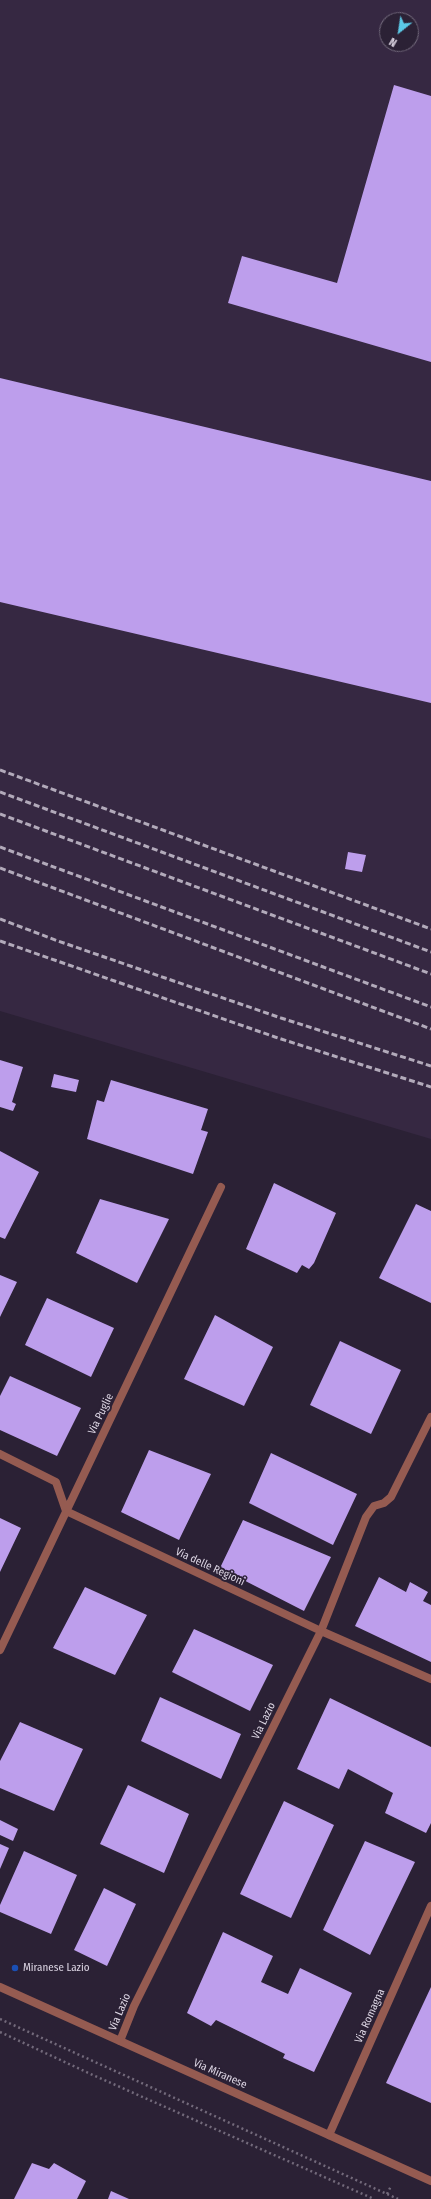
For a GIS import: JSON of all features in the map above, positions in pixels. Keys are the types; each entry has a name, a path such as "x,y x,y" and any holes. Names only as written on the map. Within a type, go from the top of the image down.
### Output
{"street":[{"name":"Via Puglie","path":"0,1650 221,1187"},
{"name":"Via Lazio","path":"120,2041 134,2006 320,1632 366,1517 374,1506 391,1497 431,1417"},
{"path":"0,1454 56,1482 66,1510"},
{"name":"Via delle Regioni","path":"66,1510 320,1632 431,1679"},
{"name":"Via Romagna","path":"329,2135 431,1906"},
{"name":"Via Miranese","path":"0,1987 431,2181"}],"path":[{"path":"0,2019 398,2199"},
{"path":"0,2032 117,2086 374,2199"}],"shaded area":[{"path":"0,0 431,0 431,1139 0,1011"}],"building":[{"path":"394,85 431,96 431,362 228,303 242,256 337,283"},
{"path":"0,378 431,481 431,703 0,602"},
{"path":"348,852 366,855 362,872 345,869"},
{"path":"0,1060 23,1067 12,1102 16,1104 13,1111 0,1107"},
{"path":"54,1074 79,1080 76,1092 51,1087"},
{"path":"111,1080 208,1109 201,1130 208,1132 193,1174 87,1139 97,1100 104,1102"},
{"path":"0,1151 39,1172 5,1239 0,1237"},
{"path":"274,1183 336,1213 314,1263 309,1269 302,1265 297,1273 246,1249"},
{"path":"100,1199 169,1219 137,1283 76,1253"},
{"path":"416,1204 431,1211 431,1303 379,1278"},
{"path":"0,1275 17,1282 0,1317"},
{"path":"47,1298 114,1328 91,1377 25,1345"},
{"path":"215,1315 273,1347 244,1406 184,1379"},
{"path":"340,1341 401,1370 371,1434 310,1405"},
{"path":"10,1376 81,1408 57,1456 0,1430 0,1396"},
{"path":"149,1450 211,1474 179,1540 121,1512"},
{"path":"271,1453 357,1494 333,1545 249,1503"},
{"path":"0,1518 21,1528 0,1572"},
{"path":"243,1520 331,1557 304,1611 220,1568"},
{"path":"379,1577 406,1592 410,1582 428,1592 423,1601 431,1605 431,1662 355,1626"},
{"path":"85,1587 147,1615 115,1675 53,1648"},
{"path":"194,1629 273,1665 250,1711 172,1672"},
{"path":"160,1697 241,1734 221,1779 141,1741"},
{"path":"330,1698 431,1747 431,1823 426,1833 385,1813 393,1793 348,1769 339,1789 297,1769"},
{"path":"20,1722 83,1749 54,1811 0,1788 0,1761"},
{"path":"128,1785 189,1814 164,1873 100,1844"},
{"path":"284,1801 334,1825 291,1918 240,1894"},
{"path":"0,1820 18,1829 13,1841 0,1835"},
{"path":"365,1841 415,1862 370,1955 323,1930"},
{"path":"0,1844 9,1848 0,1869"},
{"path":"24,1851 77,1875 51,1934 0,1912 0,1905"},
{"path":"104,1888 136,1904 107,1966 74,1950"},
{"path":"223,1932 273,1956 261,1982 288,1994 300,1968 352,1993 314,2072 283,2058 285,2054 216,2020 211,2026 187,2013"},
{"path":"431,1987 431,2103 386,2083"},
{"path":"32,2163 49,2169 54,2163 86,2181 77,2199 14,2199"},
{"path":"111,2191 129,2199 108,2199"}],"railway":[{"path":"0,770 431,929"},
{"path":"0,792 431,952"},
{"path":"0,814 431,974"},
{"path":"0,847 431,1007"},
{"path":"0,868 431,1029"},
{"path":"0,919 58,941 281,1018 431,1066"},
{"path":"0,941 275,1037 431,1087"}],"place":[{"name":"Miranese Lazio","path":"15,1968"}]}
